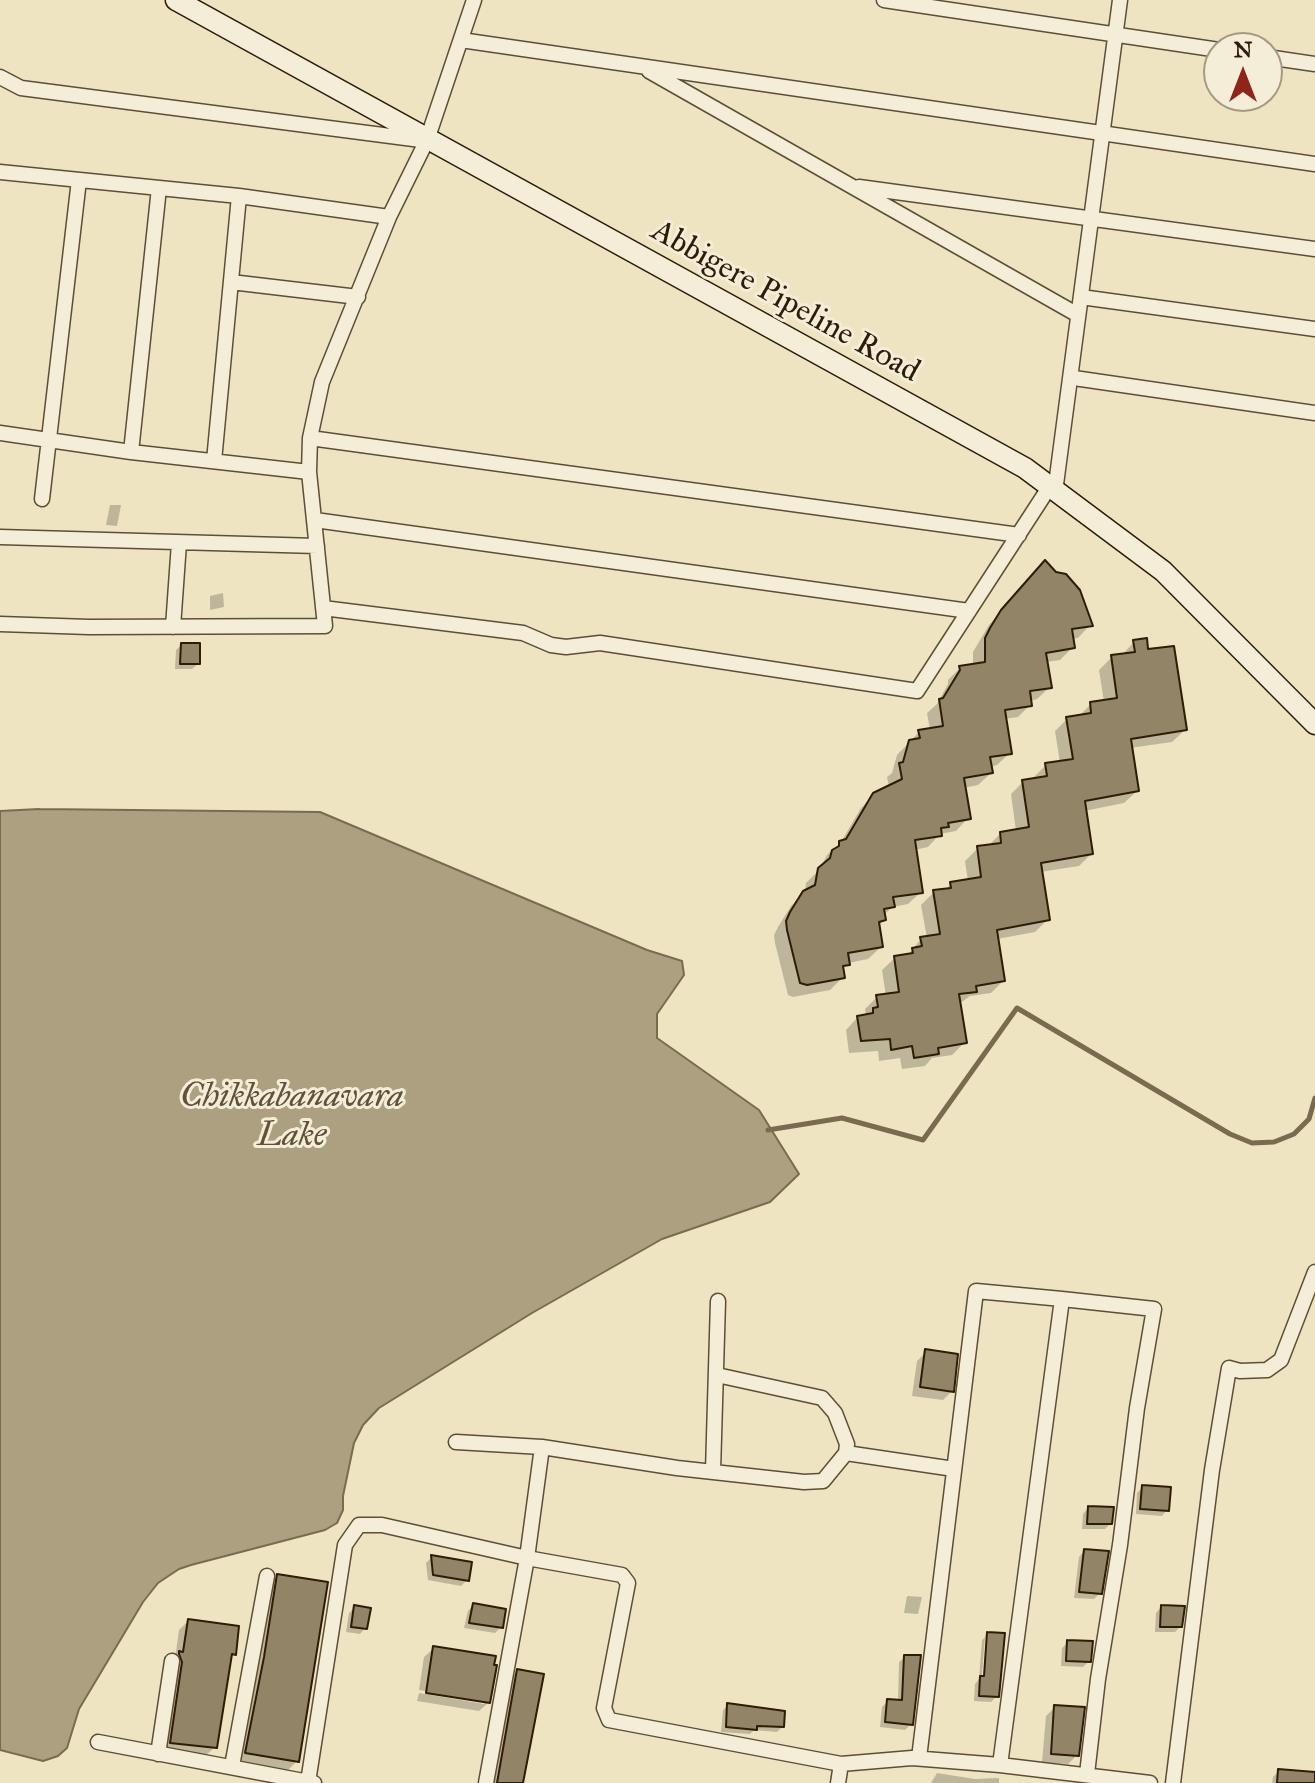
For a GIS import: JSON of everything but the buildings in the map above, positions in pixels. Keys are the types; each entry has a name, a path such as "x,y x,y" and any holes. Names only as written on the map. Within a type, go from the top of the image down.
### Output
{"main road":[{"name":"Abbigere Pipeline Road","path":"176,0 1025,468 1163,571 1315,724"}],"street":[{"path":"0,624 325,626 309,472 310,438 322,382 389,217 427,140 474,0"},
{"path":"884,0 1203,48"},
{"path":"323,608 523,633 551,645 566,647 600,643 917,691 1052,489 1120,0"},
{"path":"461,40 1315,164"},
{"path":"1283,59 1315,64"},
{"path":"642,67 1078,315"},
{"path":"0,77 21,88 427,140"},
{"path":"0,172 239,196 389,217"},
{"path":"42,499 79,180"},
{"path":"851,186 1315,249"},
{"path":"131,452 159,188"},
{"path":"214,461 239,196"},
{"path":"231,282 358,297"},
{"path":"1081,297 1315,329"},
{"path":"1074,378 1315,413"},
{"path":"0,433 131,452 309,472"},
{"path":"310,438 1019,535"},
{"path":"315,520 969,611"},
{"path":"0,537 317,546"},
{"path":"173,627 179,543"},
{"path":"1173,1783 1212,1470 1229,1368 1240,1371 1267,1370 1281,1360 1315,1272"},
{"path":"919,1758 976,1291 1154,1309 1098,1679 1094,1778"},
{"path":"1000,1765 1062,1299"},
{"path":"713,1471 718,1301"},
{"path":"456,1442 542,1447 677,1468 804,1482 823,1481 846,1453 847,1444 835,1413 822,1398 717,1375"},
{"path":"486,1783 527,1558 542,1447"},
{"path":"846,1453 954,1469"},
{"path":"98,1742 311,1782 345,1545 359,1525 382,1525 527,1558 622,1575 628,1583 604,1708 609,1720 841,1764 919,1758 1150,1783"},
{"path":"232,1766 267,1576"},
{"path":"158,1754 172,1661"},
{"path":"838,1783 841,1764"}],"water":[{"name":"Chikkabanavara Lake","path":"0,811 320,812 647,950 682,961 684,975 657,1014 657,1038 759,1110 799,1174 770,1202 662,1239 532,1313 379,1408 363,1425 354,1443 343,1510 337,1523 325,1530 179,1569 158,1583 143,1602 79,1709 67,1748 58,1756 43,1761 0,1750"}],"waterway":[{"path":"768,1130 842,1118 923,1140 1017,1008 1230,1134 1252,1143 1274,1142 1294,1134 1309,1119 1315,1098"}]}
